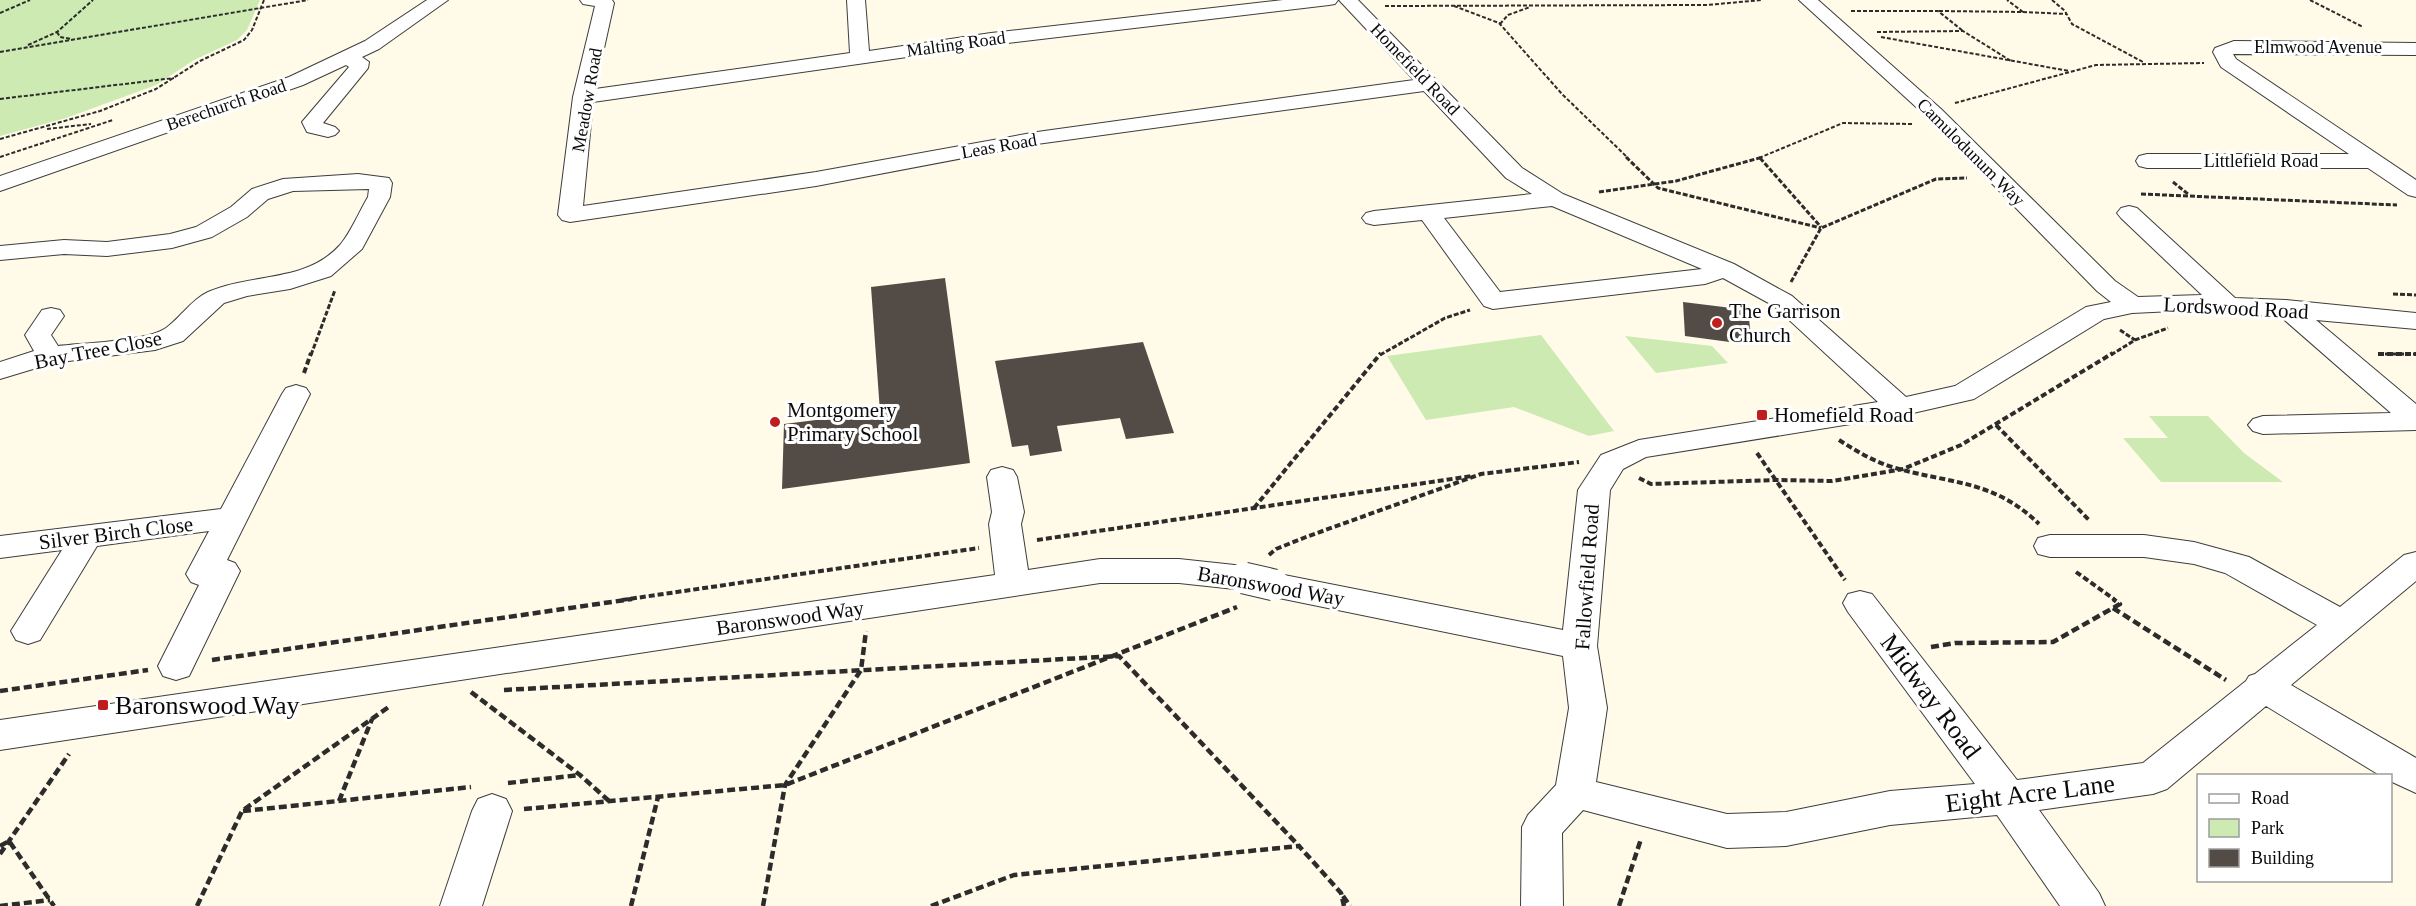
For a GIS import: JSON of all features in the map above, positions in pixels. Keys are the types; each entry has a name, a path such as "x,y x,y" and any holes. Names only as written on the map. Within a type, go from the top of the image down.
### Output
{"street":[{"name":"Berechurch Road","path":"0,184 296,81 346,59 388,35 439,0"},
{"name":"Meadow Road","path":"570,215 584,97 605,3 589,0"},
{"path":"856,0 860,57"},
{"name":"Malting Road","path":"584,97 990,39 1329,0"},
{"name":"Homefield Road","path":"1351,3 1514,173 1555,199 1725,269 1784,301 1900,407"},
{"name":"Camulodunum Way","path":"1814,6 1934,113 1995,177 2106,286 2132,305"},
{"name":"Elmwood Avenue","path":"2225,58 2234,46 2408,48"},
{"name":"Littlefield Road","path":"2225,58 2375,161 2411,198"},
{"path":"328,131 314,128 312,122 358,68 359,62 346,59"},
{"name":"Leas Road","path":"570,215 816,179 1037,138 1429,84"},
{"name":"Littlefield Road","path":"2147,161 2375,161"},
{"name":"Bay Tree Close","path":"0,253 64,247 107,249 172,241 204,232 239,212 260,194 291,184 358,181 381,183 379,197 351,249 322,271 281,284 244,289 216,298 174,335 145,344 50,355 0,372"},
{"path":"1374,218 1555,199"},
{"path":"1428,212 1493,301 1705,276 1725,269"},
{"path":"2129,213 2227,304"},
{"name":"Lordswood Road","path":"1900,407 1964,393 2095,313 2132,305 2194,302 2286,308 2416,321"},
{"path":"2286,308 2416,420"},
{"path":"50,355 38,335 51,316"},
{"path":"176,666 223,571 203,574 296,393"},
{"name":"Fallowfield Road","path":"1575,792 1588,708 1579,646 1594,490 1612,462 1639,449 1900,407"},
{"path":"2263,425 2416,420"},
{"path":"1002,477 1008,512 1005,524 1013,584"},
{"name":"Silver Birch Close","path":"0,548 231,518"},
{"path":"28,631 87,536"},
{"path":"2050,546 2144,546 2194,553 2237,565 2341,623"},
{"name":"Eight Acre Lane","path":"1575,792 1649,813 1727,831 1786,829 1890,808 2007,797 2153,778 2416,562"},
{"name":"Baronswood Way","path":"0,735 451,682 868,606 1100,571 1179,571 1259,581 1579,646"},
{"name":"Midway Road","path":"1860,603 2007,797 2084,906"},
{"path":"2257,691 2416,777"},
{"path":"1542,906 1542,827 1575,792"},
{"path":"461,906 490,794"}],"path":[{"path":"0,13 30,0"},
{"path":"16,49 57,32 93,0"},
{"path":"0,139 100,111 156,89 200,61 244,40 252,30 264,0"},
{"path":"0,52 308,0"},
{"path":"1351,3 1454,6 1707,5 1762,0"},
{"path":"2007,0 2023,12"},
{"path":"2052,0 2072,24 2144,63"},
{"path":"2310,0 2408,48"},
{"path":"1454,6 1500,24 1562,94 1658,188 1821,228 1936,179 1995,177"},
{"path":"1500,24 1508,15 1533,6"},
{"path":"1814,6 2066,14"},
{"path":"1938,10 1963,31 2011,62"},
{"path":"1838,28 2072,72"},
{"path":"1862,33 1963,31"},
{"path":"57,32 60,37 80,39"},
{"path":"1934,113 1946,106 2096,65 2225,58"},
{"path":"0,99 175,77"},
{"path":"37,130 100,123"},
{"path":"1555,199 1676,181 1761,158 1843,123 1914,124"},
{"path":"1761,158 1821,228"},
{"path":"2129,213 2137,194 2188,195 2339,206 2411,198"},
{"path":"1775,297 1787,289 1821,228"},
{"path":"296,393 351,249"},
{"path":"1254,508 1381,353 1445,318 1493,301"},
{"path":"2135,340 2173,327"},
{"path":"1818,421 1838,439 1873,460 1995,492 2019,506 2038,522 2050,546 2066,565 2120,604 2053,642 1955,643 1898,652"},
{"path":"1996,425 2114,546"},
{"path":"1743,432 1860,603"},
{"path":"0,691 1481,474"},
{"path":"764,906 785,785 861,670 868,606"},
{"path":"2113,608 2257,691"},
{"path":"495,691 1119,656 1299,846 1350,906"},
{"path":"451,682 471,692 580,776 609,802"},
{"path":"451,682 471,692 483,691"},
{"path":"197,906 242,811 397,701 385,703"},
{"path":"339,801 372,719"},
{"path":"0,854 71,751 61,753"},
{"path":"242,811 339,801 490,794 580,776"},
{"path":"631,906 658,797"},
{"path":"1619,906 1649,813"},
{"path":"0,846 9,841"},
{"path":"9,841 54,906"},
{"path":"931,906 1014,875 1299,846"},
{"path":"1341,894 1344,906"},
{"path":"0,906 50,900"}],"green space":[{"path":"0,0 260,0 247,30 237,40 194,60 156,85 66,118 0,136"},
{"path":"1541,335 1614,431 1589,436 1514,407 1426,420 1387,356"},
{"path":"1625,336 1712,346 1728,363 1656,373"},
{"path":"2149,416 2208,416 2244,453 2283,482 2161,482 2123,438 2168,438"}],"building":[{"path":"945,278 970,463 782,489 784,424 880,412 871,287"},
{"name":"The Garrison Church","path":"1683,302 1748,310 1752,345 1685,336"},
{"path":"1143,342 1174,433 1126,439 1120,418 1057,426 1062,451 1030,456 1028,445 1012,447 995,361"}],"place":[{"name":"The Garrison Church","path":"1717,323"},
{"name":"Homefield Road","path":"1762,415"},
{"name":"Montgomery Primary School","path":"775,422"},
{"name":"Baronswood Way","path":"103,705"}]}
